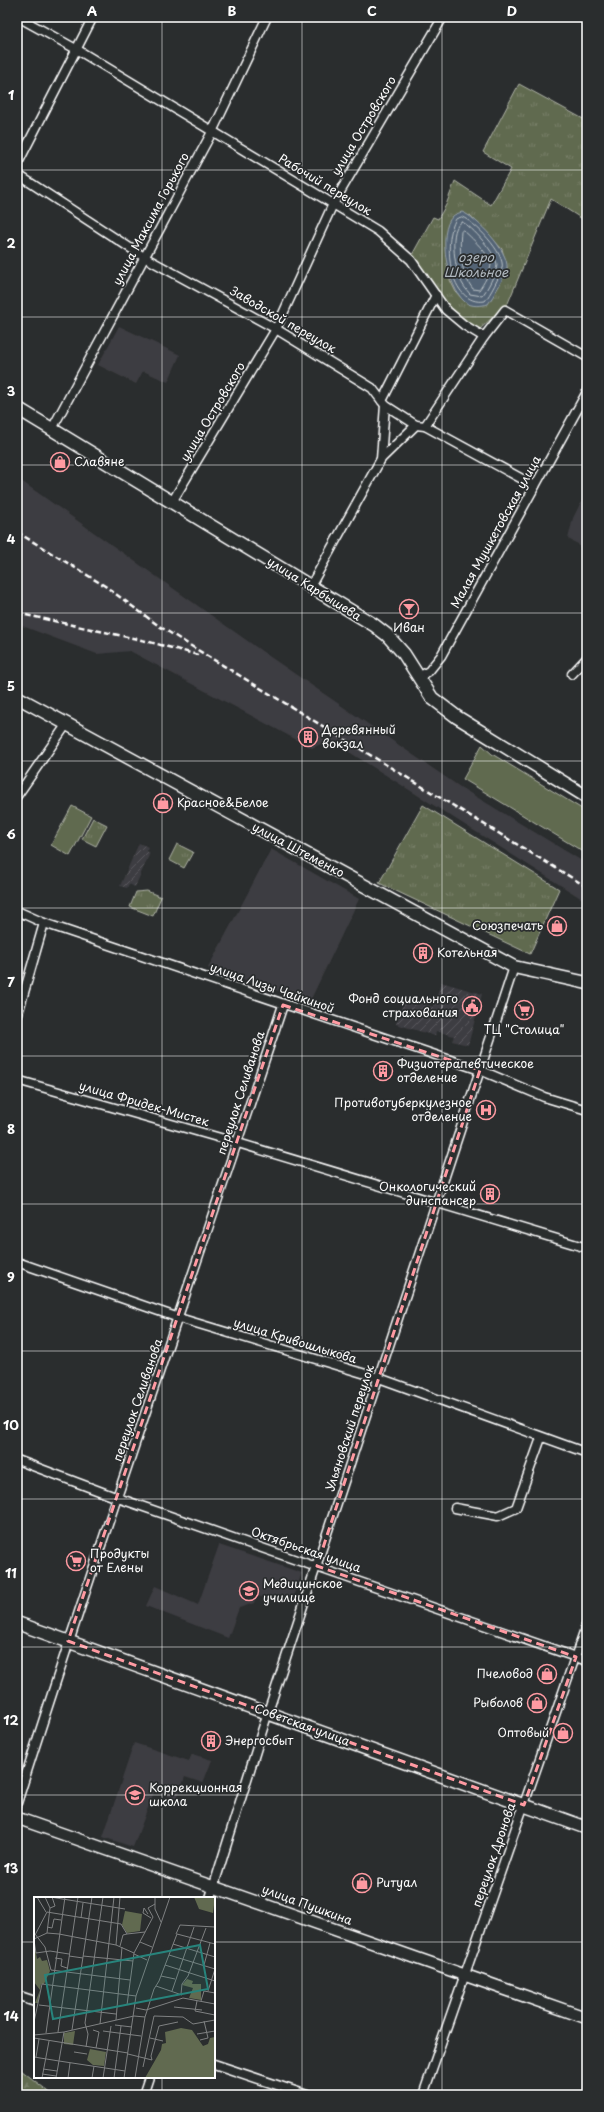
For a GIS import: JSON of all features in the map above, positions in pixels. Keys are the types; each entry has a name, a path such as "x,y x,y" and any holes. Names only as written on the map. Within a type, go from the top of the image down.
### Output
{"main road":[{"name":"улица Карбышева","path":"17,408 387,635 404,654 432,698 457,717 587,797"},
{"name":"улица Штеменко","path":"17,697 66,725 514,967 587,983"},
{"name":"Советская улица","path":"17,1623 587,1828"}],"street":[{"name":"Рабочий переулок","path":"18,17 76,49 378,231 411,260 446,310 464,325 484,337"},
{"path":"17,165 93,17"},
{"name":"улица Максима Горького","path":"52,429 212,132 267,17"},
{"name":"улица Островского","path":"172,502 276,329 332,204 443,17"},
{"name":"Заводской переулок","path":"17,174 144,256 276,329 372,388 383,403 416,425 425,426 535,486"},
{"path":"381,459 383,403 436,295"},
{"path":"425,426 484,337 505,310 587,357"},
{"name":"Малая Мушкетовская улица","path":"419,677 429,671 441,656 587,392"},
{"path":"310,587 381,459 416,425"},
{"path":"572,674 587,658"},
{"path":"17,796 66,725"},
{"name":"улица Лизы Чайкиной","path":"17,911 44,923 283,1005 480,1070 544,1097 587,1110"},
{"path":"17,1017 44,923"},
{"name":"Ульяновский переулок","path":"210,1897 268,1712 438,1202 514,967"},
{"name":"переулок Селиванова","path":"17,1803 68,1641 179,1318 283,1005"},
{"name":"улица Фридек-Мистек","path":"17,1080 238,1143 587,1248"},
{"name":"улица Кривошлыкова","path":"17,1262 179,1318 379,1378 541,1438 587,1453"},
{"path":"455,1508 498,1516 516,1508 541,1438"},
{"name":"Октябрьская улица","path":"17,1460 118,1498 587,1661"},
{"name":"переулок Дронова","path":"424,2095 587,1623"},
{"name":"улица Пушкина","path":"17,1818 587,2018"},
{"path":"17,1994 34,2001"},
{"path":"215,2064 307,2095"},
{"path":"143,2095 149,2078"}],"highlighted area":[{"path":"283,1005 480,1070 317,1566 576,1657 524,1805 68,1641"}],"shaded area":[{"path":"119,326 180,355 168,382 143,371 136,384 98,365"},
{"path":"17,478 263,652 460,787 587,864 587,902 330,740 312,748 130,651 97,654 17,624"},
{"path":"586,486 587,560 578,544 568,539 573,518 585,494"},
{"path":"139,843 148,847 147,851 150,853 135,887 129,884 127,888 120,886"},
{"path":"271,849 359,899 310,1001 208,968"},
{"path":"441,982 482,994 468,1045 452,1041 454,1036 436,1031 435,1036 396,1024 405,998 434,1007"},
{"name":"Медицинское училище","path":"219,1545 302,1573 291,1602 256,1596 254,1603 239,1608 228,1638 146,1606 155,1586 198,1605"},
{"name":"Коррекционная школа","path":"134,1743 189,1761 192,1754 212,1760 203,1783 185,1777 177,1799 154,1792 133,1847 103,1837"}],"green space":[{"path":"519,84 587,121 587,222 551,199 508,303 479,330 458,315 449,306 412,255 433,217 438,219 446,205 455,181 491,205 511,169 483,152","holes":["470,215 502,249 507,268 502,277 465,302 456,292 450,280"]},
{"path":"482,745 492,754 587,812 587,854 463,779"},
{"path":"423,805 559,889 530,954 379,883"},
{"path":"72,806 91,816 70,856 51,845"},
{"path":"93,818 107,825 96,846 82,839"},
{"path":"177,844 193,852 184,868 169,860"},
{"path":"147,891 161,897 153,916 130,907 136,892"},
{"path":"17,2067 53,2095 17,2095"}],"water":[{"name":"озеро Школьное","path":"462,212 483,227 497,244 506,261 507,268 504,276 488,304 476,306 465,302 459,295 449,273 446,260 445,234 448,224 453,216"}],"railway":[{"path":"17,532 105,586 159,626 587,887"},
{"path":"17,613 146,641 198,655"}],"place":[{"name":"Славяне","path":"60,462"},
{"name":"Иван","path":"409,609"},
{"name":"Деревянный вокзал","path":"308,737"},
{"name":"Красное&Белое","path":"163,803"},
{"name":"Союзпечать","path":"557,926"},
{"name":"Котельная","path":"423,953"},
{"name":"Фонд социального страхования","path":"472,1006"},
{"name":"ТЦ \"Столица\"","path":"524,1010"},
{"name":"Физиотерапевтическое отделение","path":"383,1071"},
{"name":"Противотуберкулезное отделение","path":"486,1110"},
{"name":"Онкологический динспансер","path":"490,1194"},
{"name":"Продукты от Елены","path":"76,1561"},
{"name":"Медицинское училище","path":"249,1591"},
{"name":"Пчеловод","path":"547,1674"},
{"name":"Рыболов","path":"537,1703"},
{"name":"Оптовый","path":"563,1733"},
{"name":"Энергосбыт","path":"211,1741"},
{"name":"Коррекционная школа","path":"135,1795"},
{"name":"Ритуал","path":"362,1883"}]}
